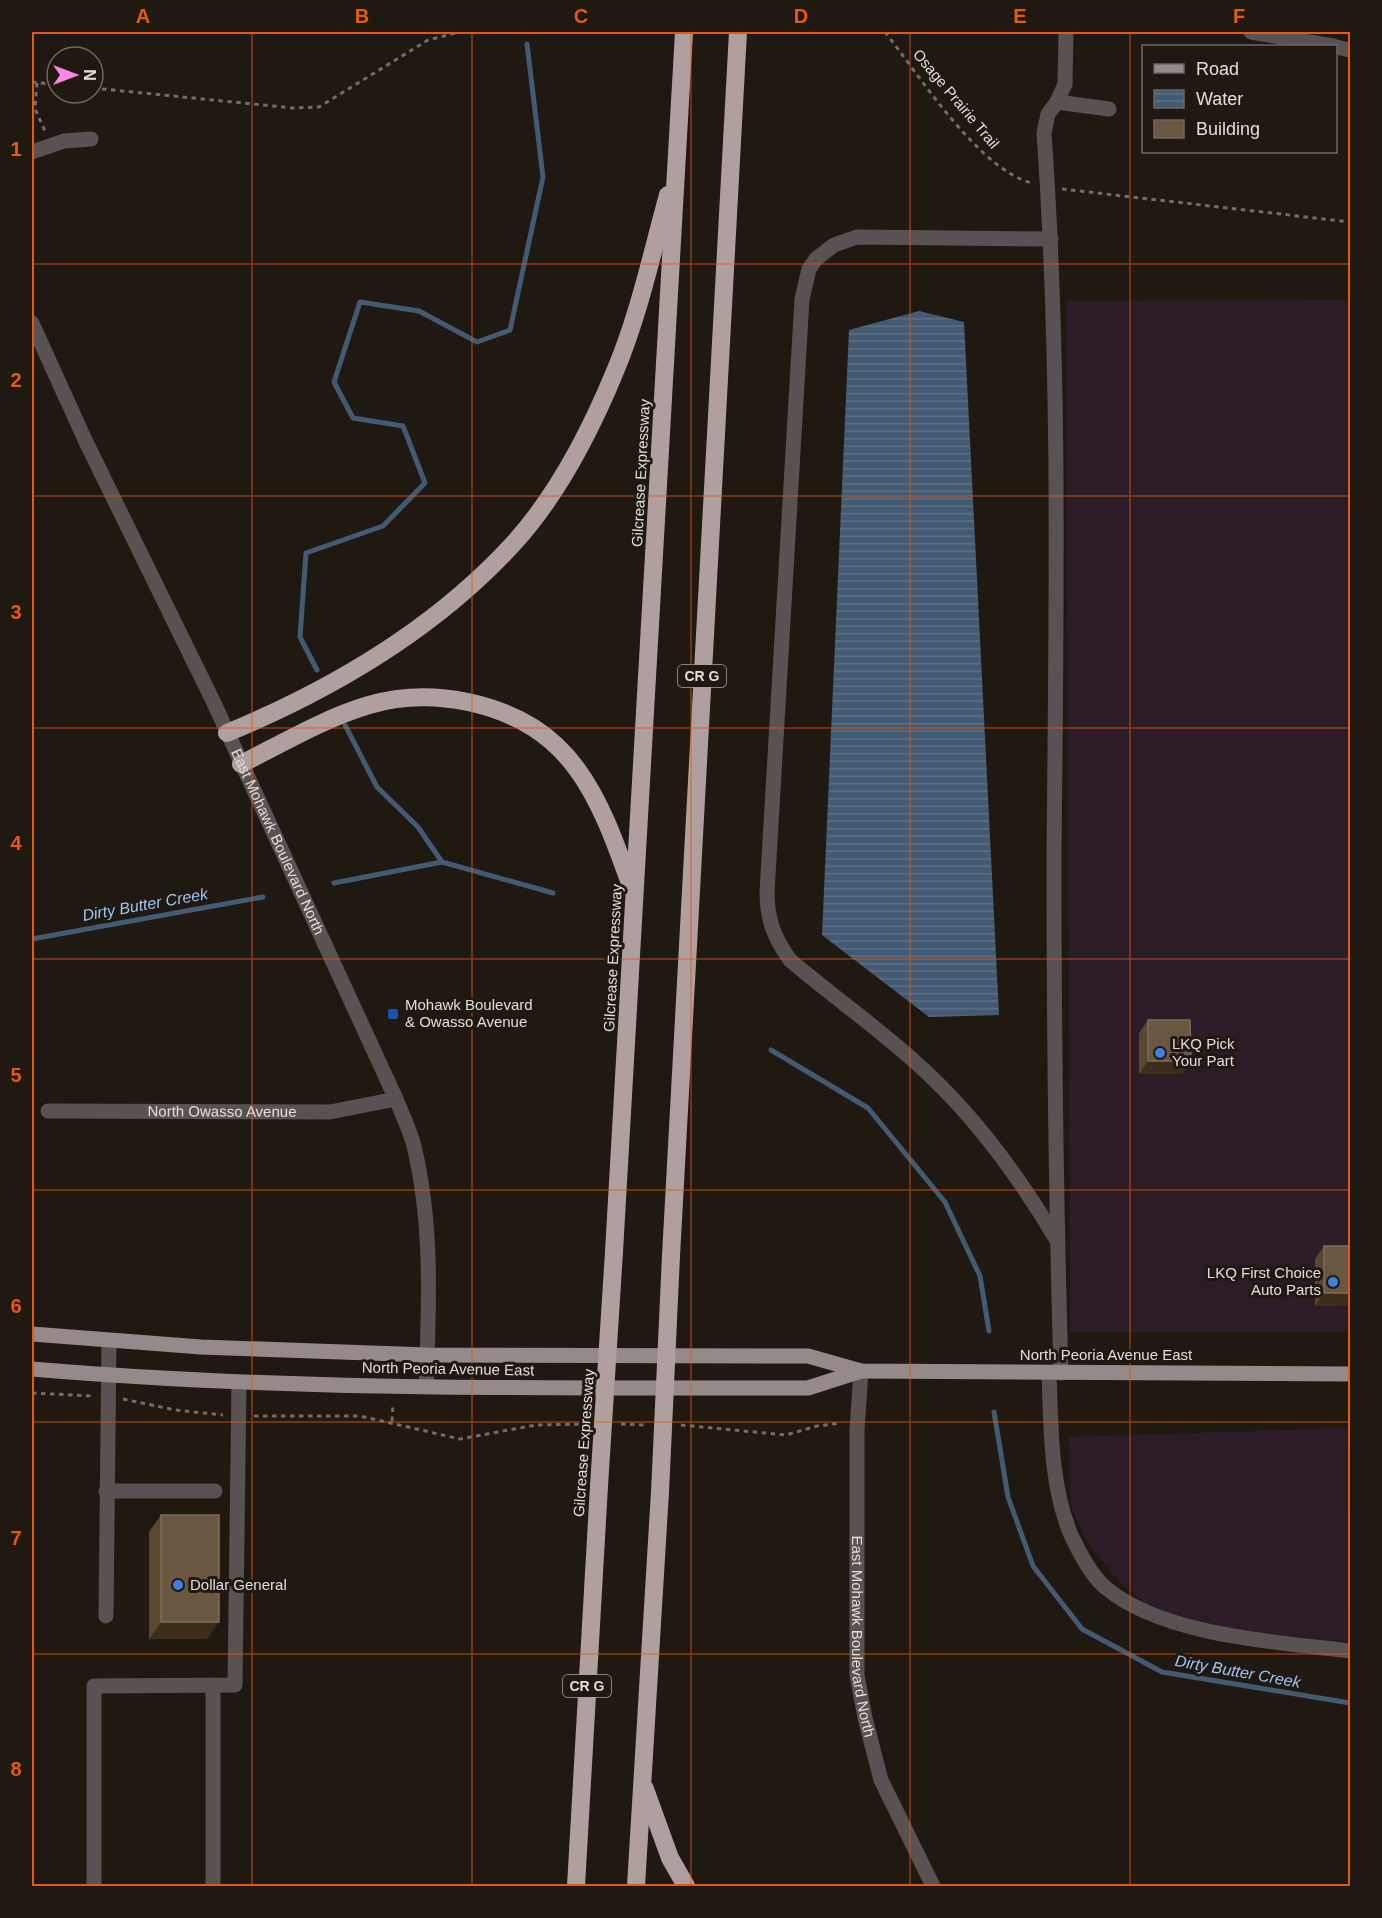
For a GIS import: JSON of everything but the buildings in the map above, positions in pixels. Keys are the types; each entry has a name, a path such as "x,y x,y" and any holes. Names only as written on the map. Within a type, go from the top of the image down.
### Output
{"highway":[{"name":"Gilcrease Expressway","path":"576,1887 684,32"},
{"name":"CR G","path":"636,1887 660,1492 670,1256 738,32"},
{"path":"227,733 331,685 369,662 429,620 478,580 514,543 555,488 593,420 617,368 634,317 678,162"},
{"path":"241,764 323,723 368,705 399,697 429,696 492,708 521,720 569,758 605,815 634,896"},
{"path":"642,1781 670,1858 686,1887"}],"main road":[{"name":"North Peoria Avenue East","path":"32,1334 201,1347 427,1355 808,1356 861,1371 1350,1374"},
{"name":"North Peoria Avenue East","path":"32,1369 239,1382 426,1387 808,1388 861,1371"}],"street":[{"path":"1066,32 1065,84 1057,102 1048,114 1044,133 1052,238 1057,685 1055,1183 1057,1239 1052,1440 1060,1497 1071,1535 1091,1571 1104,1587 1149,1614 1196,1629 1350,1651"},
{"path":"1251,32 1323,45"},
{"path":"1057,102 1109,109"},
{"path":"32,152 51,144 91,139"},
{"path":"1052,238 857,237 824,251 810,269 802,299 767,892 771,926 778,943 790,960 915,1061 941,1086 1027,1191 1057,1239"},
{"name":"East Mohawk Boulevard North","path":"32,323 227,733 396,1099 413,1143 424,1195 429,1255 426,1387"},
{"name":"North Owasso Avenue","path":"48,1111 330,1112 396,1099"},
{"path":"1027,1191 1041,1192 1055,1183"},
{"path":"105,1616 109,1340"},
{"name":"East Mohawk Boulevard North","path":"861,1371 857,1422 857,1675 881,1780 933,1887"},
{"path":"94,1887 94,1686 235,1685 239,1382"},
{"path":"106,1491 215,1491"},
{"path":"213,1685 213,1887"}],"path":[{"path":"105,89 293,108 319,107 428,40 460,32 630,32"},
{"name":"Osage Prairie Trail","path":"885,32 978,150 1006,173 1048,187 1350,222"},
{"path":"32,82 45,84"},
{"path":"37,83 35,109 51,144"},
{"path":"32,1393 91,1395"},
{"path":"339,1416 392,1421 460,1439 536,1425 593,1424"},
{"path":"671,1425 786,1435 817,1426 857,1422"},
{"path":"615,1424 649,1425"}],"shaded area":[{"path":"1350,300 1350,1332 1070,1332 1066,301"},
{"path":"1348,1428 1347,1644 1257,1634 1191,1623 1147,1606 1117,1579 1087,1542 1070,1504 1069,1437"}],"water":[{"path":"919,311 964,322 999,1015 929,1017 822,935 849,330"}],"waterway":[{"path":"317,670 300,637 306,553 383,526 425,483 403,426 353,418 334,382 360,302 419,311 477,342 510,330 543,177 527,44"},
{"path":"345,725 377,787 418,827 442,862"},
{"name":"Dirty Butter Creek","path":"334,883 442,862 553,893"},
{"name":"Dirty Butter Creek","path":"32,939 263,897"},
{"name":"Dirty Butter Creek","path":"771,1050 868,1108 945,1202 980,1276 989,1331"},
{"name":"Dirty Butter Creek","path":"994,1412 1008,1497 1033,1566 1082,1629 1162,1672 1350,1703"}],"place":[{"name":"Mohawk Boulevard & Owasso Avenue","path":"393,1014"},
{"name":"LKQ Pick Your Part","path":"1160,1053"},
{"name":"LKQ First Choice Auto Parts","path":"1333,1282"},
{"name":"Dollar General","path":"178,1585"}]}
